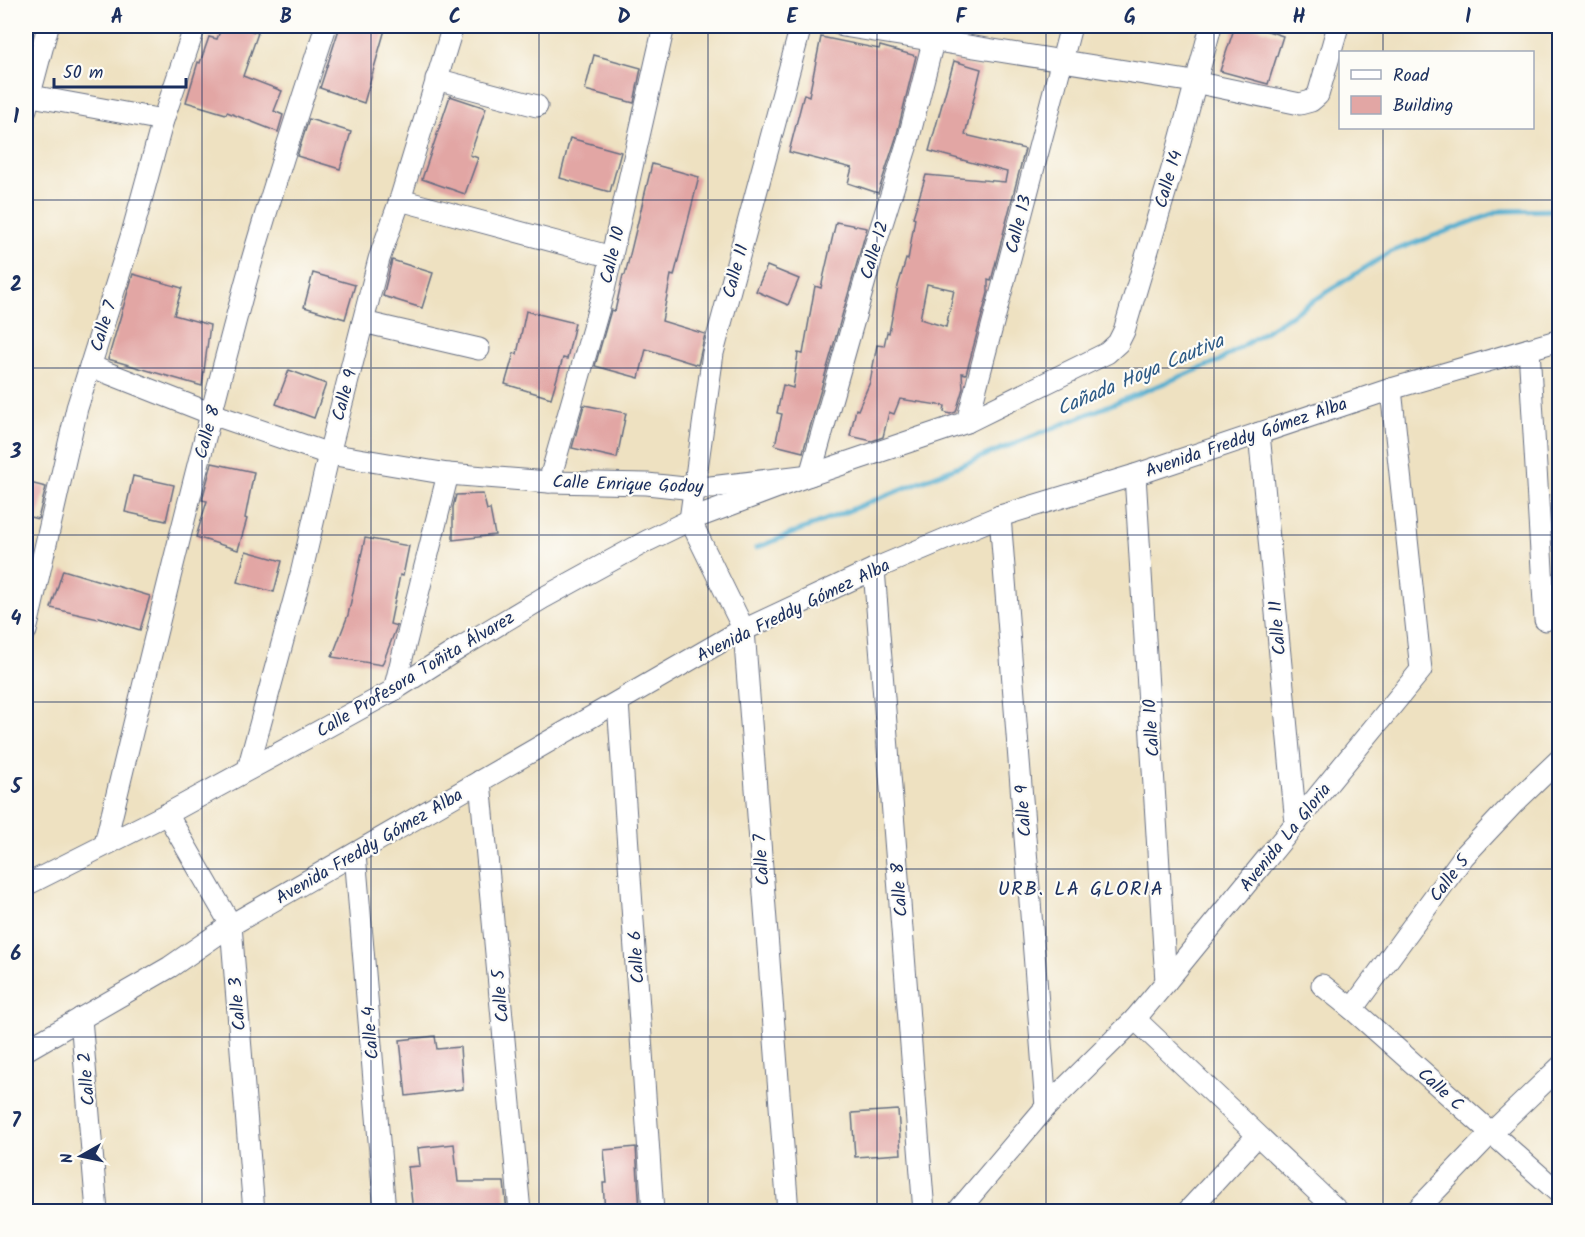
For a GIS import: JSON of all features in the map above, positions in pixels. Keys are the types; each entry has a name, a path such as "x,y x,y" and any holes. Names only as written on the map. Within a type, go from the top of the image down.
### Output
{"street":[{"path":"48,26 27,101 163,120"},
{"name":"Calle 7","path":"26,631 77,408 131,237 163,120 195,26"},
{"name":"Calle 8","path":"105,844 246,284 326,26"},
{"name":"Calle 9","path":"248,769 301,574 379,259 400,200 453,26"},
{"name":"Calle 10","path":"549,482 612,257 664,26"},
{"name":"Calle 11","path":"690,520 713,353 801,26"},
{"path":"843,26 935,32 1062,60 1194,82 1300,104 1311,101 1318,95 1338,26"},
{"name":"Calle 13","path":"967,422 1071,26"},
{"name":"Calle 14","path":"1124,331 1175,159 1211,26"},
{"name":"Calle 12","path":"810,475 874,249 908,141 935,32"},
{"path":"436,79 537,106"},
{"path":"400,200 612,257"},
{"path":"363,322 479,349"},
{"name":"Calle Enrique Godoy","path":"90,366 212,414 329,454 448,474 549,482 647,484 694,489 810,475 967,422 1107,353 1118,343 1124,331"},
{"name":"Avenida Freddy Gómez Alba","path":"26,1050 170,967 231,925 744,630 874,569 1000,516 1135,475 1391,389 1560,340"},
{"path":"1529,349 1545,620"},
{"name":"Avenida La Gloria","path":"957,1212 1046,1107 1135,1019 1421,670 1391,389"},
{"name":"Calle 11","path":"1259,433 1296,824"},
{"path":"394,690 448,474"},
{"name":"Calle Profesora Toñita Álvarez","path":"26,885 167,814 394,690 463,645 647,541 690,520 810,475"},
{"name":"Calle 10","path":"1135,475 1166,982"},
{"name":"Calle 9","path":"1000,516 1046,1107"},
{"name":"Calle 7","path":"690,520 744,630 788,1212"},
{"name":"Calle 8","path":"874,569 924,1212"},
{"name":"Calle 6","path":"618,702 653,1212"},
{"name":"Calle 5","path":"1353,1009 1464,856 1560,759"},
{"name":"Calle 5","path":"480,781 520,1212"},
{"name":"Calle 3","path":"167,814 231,925 254,1212"},
{"name":"Calle 4","path":"355,854 385,1212"},
{"name":"Calle C","path":"1322,985 1353,1009 1490,1134 1560,1194"},
{"name":"Calle 2","path":"81,1018 97,1212"},
{"path":"1135,1019 1339,1212"},
{"path":"1415,1212 1490,1134 1560,1067"},
{"path":"1187,1212 1257,1136"}],"building":[{"path":"222,26 238,26 258,33 243,76 282,91 274,111 283,115 278,132 227,112 226,114 186,102 198,62 200,63 209,37 217,39"},
{"path":"340,26 386,26 364,103 320,88"},
{"path":"1235,26 1252,26 1283,36 1268,84 1220,71"},
{"path":"821,37 879,49 880,46 916,56 896,138 878,193 848,183 852,168 789,152 804,94 809,96"},
{"path":"594,55 641,68 634,103 585,90"},
{"path":"954,61 981,69 965,135 1025,149 991,281 988,280 988,293 966,374 962,373 963,388 956,412 950,414 944,412 945,406 900,399 894,414 889,412 883,437 872,441 850,436 856,409 858,410 870,382 877,345 884,346 887,332 889,333 898,286 906,259 908,260 915,218 913,217 926,175 1005,182 1007,172 929,151","holes":["927,284 954,290 946,327 920,319"]},
{"path":"450,96 486,108 470,155 478,158 465,194 422,179"},
{"path":"309,119 351,132 340,169 297,156"},
{"path":"570,138 621,152 610,192 560,178"},
{"path":"652,164 699,177 674,276 671,275 662,321 705,334 698,365 646,349 639,378 595,366 611,310 615,311"},
{"path":"836,222 867,228 803,452 775,445 782,414 777,413 783,385 793,388 798,353 803,354 815,286 821,288"},
{"path":"392,260 433,273 422,308 383,296"},
{"path":"767,266 799,279 788,305 756,291"},
{"path":"313,273 355,285 345,319 304,307"},
{"path":"133,274 182,288 174,315 210,325 202,386 108,359"},
{"path":"526,311 575,323 567,359 563,358 551,398 505,384 514,353 517,354"},
{"path":"289,370 326,384 314,418 276,404"},
{"path":"584,405 626,413 617,458 572,448"},
{"path":"212,463 254,472 245,518 247,519 238,550 196,537 207,501 202,500"},
{"path":"133,476 174,485 166,521 125,512"},
{"path":"26,482 46,487 38,519 26,516"},
{"path":"483,494 487,510 490,509 495,535 453,540 453,507 456,495"},
{"path":"365,538 409,546 403,576 400,575 390,624 397,626 382,665 332,657 348,615"},
{"path":"246,551 282,561 274,592 237,582"},
{"path":"63,570 150,596 140,630 99,617 98,619 51,608"},
{"path":"435,1036 437,1049 460,1047 463,1089 406,1096 400,1040"},
{"path":"898,1110 901,1154 855,1157 852,1113"},
{"path":"454,1144 458,1182 504,1182 507,1212 413,1212 408,1167 420,1166 418,1148"},
{"path":"636,1147 640,1212 605,1212 603,1183 607,1183 604,1150"}],"waterway":[{"name":"Cañada Hoya Cautiva","path":"756,548 1219,361 1390,252 1501,211 1560,210"}],"district":[{"name":"URB. LA GLORIA","path":"1081,888"}]}
